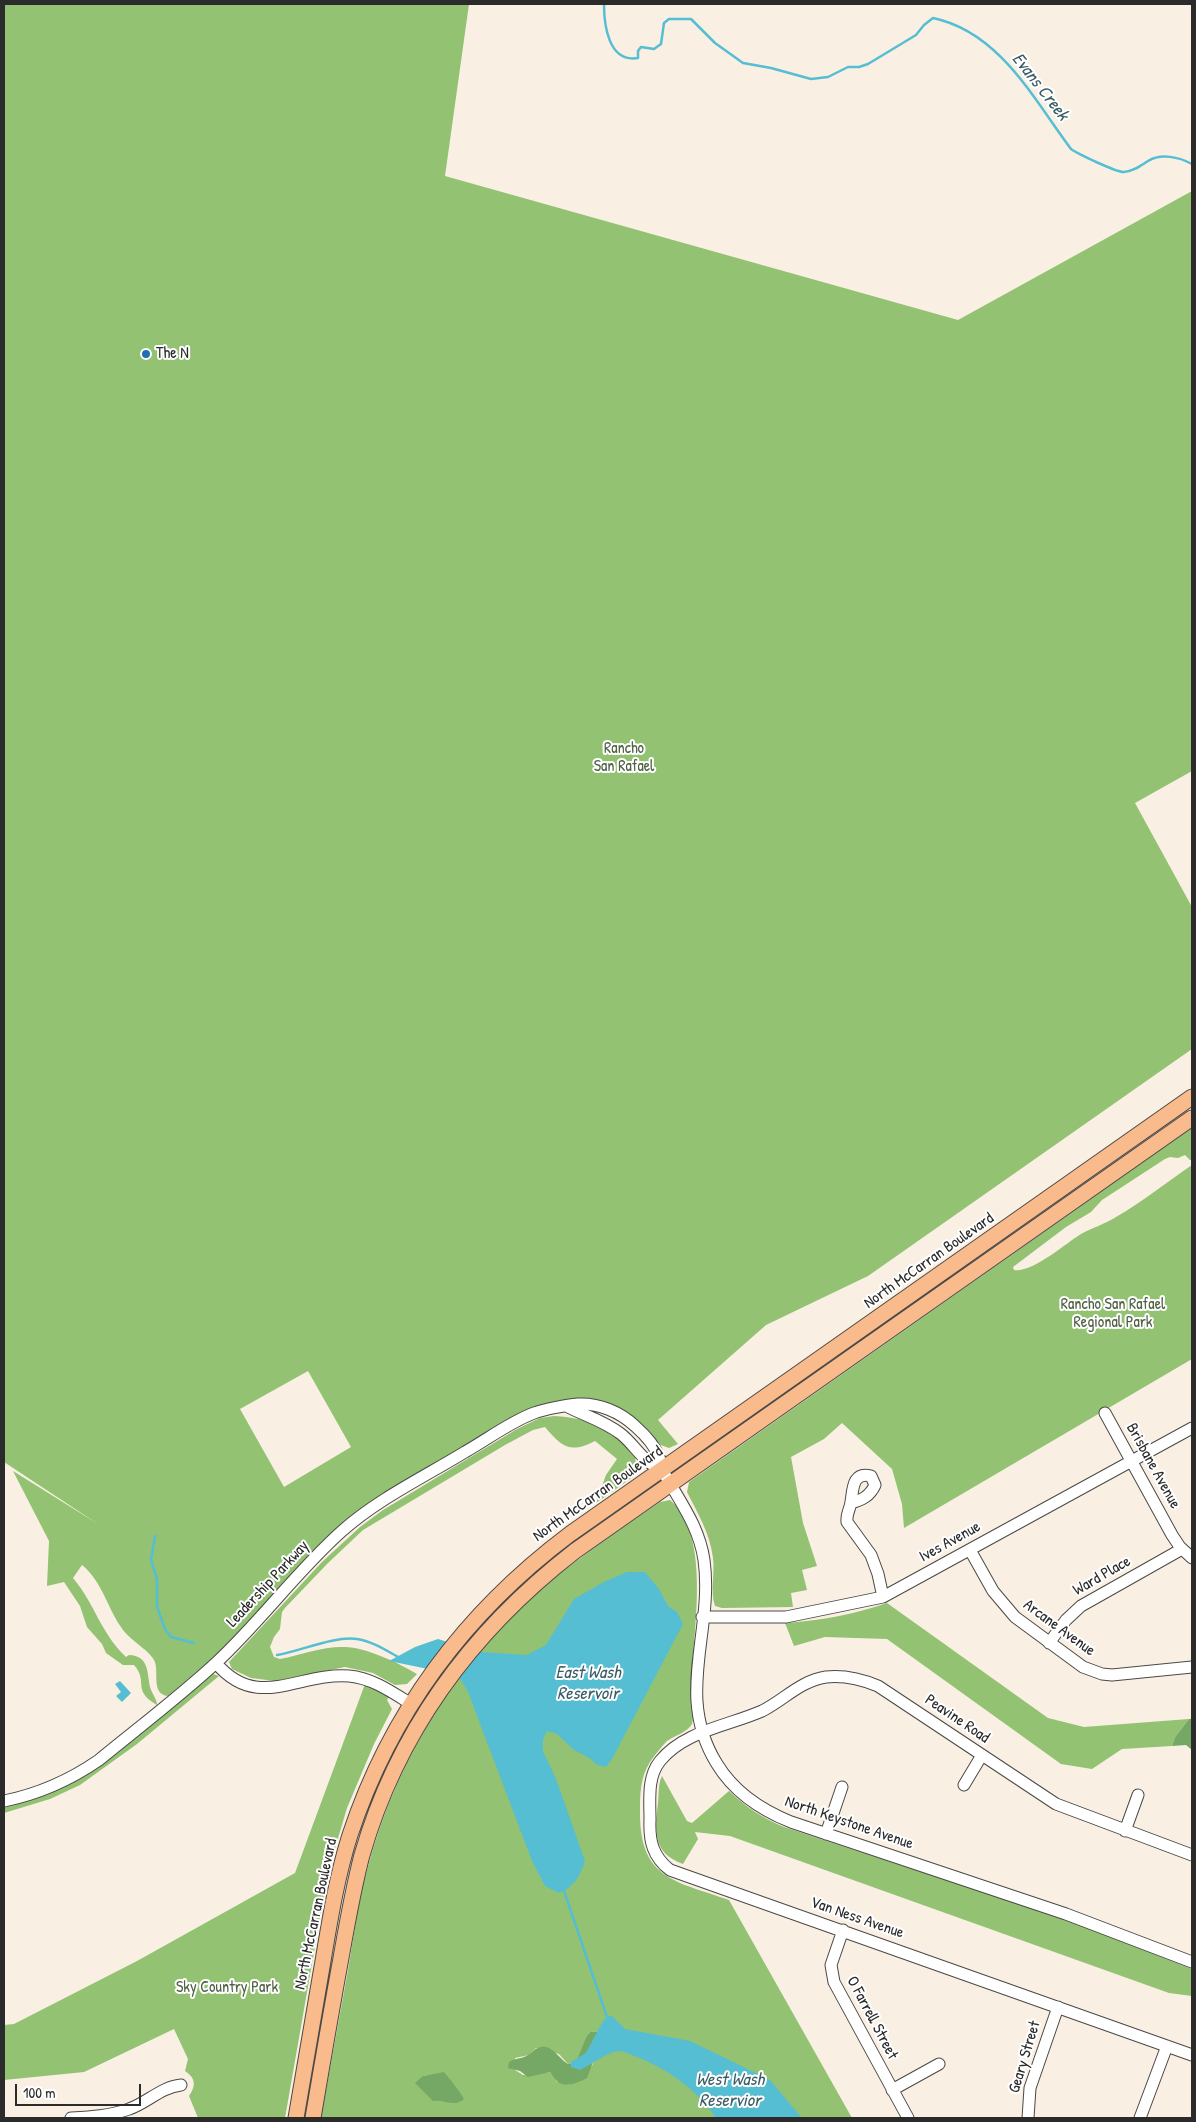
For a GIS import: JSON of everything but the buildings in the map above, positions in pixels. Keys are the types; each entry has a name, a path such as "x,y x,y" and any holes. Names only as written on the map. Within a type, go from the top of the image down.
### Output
{"main road":[{"name":"North McCarran Boulevard","path":"296,2118 340,1872 350,1836 370,1784 392,1736 428,1678 475,1619 512,1580 570,1534 1192,1098"},
{"name":"North McCarran Boulevard","path":"313,2118 357,1876 378,1806 425,1712 472,1648 523,1594 575,1551 1192,1118"},
{"path":"1069,1184 1079,1198"},
{"path":"425,1712 421,1704 428,1678"},
{"path":"411,1704 415,1710 412,1735"}],"street":[{"name":"Leadership Parkway","path":"4,1801 53,1786 84,1770 117,1746 216,1663 330,1542 363,1514 518,1421 543,1410 568,1407 601,1420 631,1442 646,1461 662,1470"},
{"name":"Brisbane Avenue","path":"1105,1412 1172,1535 1182,1549 1192,1558"},
{"name":"Ives Avenue","path":"702,1617 786,1617 883,1597 1192,1428"},
{"name":"North Keystone Avenue","path":"662,1470 693,1522 702,1548 705,1581 696,1712 710,1754 721,1770 749,1800 778,1817 1066,1914 1192,1962"},
{"path":"851,1503 846,1514 847,1522 871,1555 878,1574 883,1597"},
{"name":"Ward Place","path":"1049,1642 1066,1620 1081,1606 1182,1549"},
{"name":"Arcane Avenue","path":"970,1550 1006,1610 1083,1667 1102,1674 1123,1674 1192,1667"},
{"path":"216,1663 224,1672 239,1682 260,1688 282,1687 337,1676 359,1677 372,1681 411,1704"},
{"name":"Peavine Road","path":"702,1734 763,1710 814,1680 845,1677 878,1686 1056,1804 1192,1855"},
{"name":"Van Ness Avenue","path":"702,1734 679,1744 659,1762 653,1772 650,1785 649,1829 652,1849 657,1858 670,1870 1192,2055"},
{"path":"964,1785 982,1756"},
{"path":"826,1834 842,1787"},
{"path":"1125,1831 1138,1795"},
{"name":"O Farrell Street","path":"843,1930 831,1965 834,1982 908,2118"},
{"name":"Geary Street","path":"1028,2118 1030,2088 1058,2006"},
{"path":"1140,2118 1167,2046"},
{"path":"892,2090 938,2064"},
{"path":"71,2118 100,2117 128,2110 142,2104 164,2090 181,2085"}],"green space":[{"name":"Rancho San Rafael","path":"4,4 469,4 445,176 958,320 1192,191 1192,771 1135,803 1192,907 1192,1049 868,1276 766,1325 658,1420 678,1444 669,1448 658,1444 620,1412 553,1402 523,1411 379,1498 228,1645 168,1696 162,1694 157,1687 154,1660 124,1632 95,1579 82,1565 73,1578 117,1647 126,1657 129,1655 136,1656 144,1662 157,1705 149,1700 142,1690 140,1676 134,1665 123,1665 106,1653 102,1644 87,1627 80,1606 64,1582 47,1586 49,1541 13,1471 98,1524 4,1462","holes":["308,1371 351,1447 284,1487 240,1409"]},
{"name":"Rancho San Rafael Regional Park","path":"1192,1128 1192,1160 1185,1155 1178,1158 1170,1157 1165,1159 1102,1200 1091,1212 1066,1227 1013,1267 1014,1270 1021,1270 1039,1263 1081,1234 1126,1211 1192,1165 1192,1359 904,1528 902,1504 892,1469 842,1423 824,1439 791,1457 803,1523 817,1566 802,1570 807,1590 791,1593 793,1607 722,1608 715,1606 711,1549 703,1524 687,1492 689,1482"},
{"path":"554,1416 580,1419 610,1432 637,1458 635,1459 638,1467 633,1477 596,1503 606,1475 617,1459 595,1441 573,1448 562,1444 545,1427 533,1430 363,1530 328,1563 282,1612 280,1629 270,1647 274,1657 280,1659 337,1647 353,1648 382,1656 417,1674 407,1684 395,1685 373,1673 345,1667 275,1681 251,1678 232,1669 229,1662 322,1562 360,1527 383,1510 517,1429 540,1418"},
{"path":"670,1500 683,1516 691,1536 696,1560 696,1613 691,1683 693,1716 690,1727 667,1741 650,1762 644,1774 640,1813 646,1852 654,1865 678,1882 729,1900 852,2118 321,2118 367,1870 391,1798 424,1730 466,1668 533,1596 568,1567 660,1502","holes":["605,2031 592,2066 557,2082 550,2072 523,2075 515,2070 515,2058 529,2055 536,2048 559,2054 568,2064 573,2062 577,2060 590,2032","444,2073 457,2092 462,2096 438,2100 423,2076"]},
{"path":"887,1603 1048,1718 1084,1727 1189,1719 1175,1737 1172,1746 1122,1749 1092,1769 1061,1764 887,1639 825,1637 794,1646 785,1623 837,1616"},
{"path":"213,1674 219,1676 137,1744 80,1785 50,1799 4,1813 4,1806 49,1794 77,1780 105,1762"},
{"name":"Sky Country Park","path":"365,1684 389,1697 387,1700 392,1709 374,1744 347,1808 328,1872 285,2118 198,2118 189,2096 194,2082 185,2071 188,2059 174,2029 84,2072 4,2080 4,2025 14,2024 137,1961 295,1873"},
{"path":"1189,1719 1192,1719 1192,1750 1186,1745 1172,1746 1175,1737"},
{"path":"662,1776 687,1821 692,1823 729,1791 755,1812 784,1827 1059,1917 1192,1969 1192,1996 1169,1993 730,1836 695,1832 698,1839 683,1864 666,1854 658,1840 656,1822 659,1786"},
{"path":"605,2031 587,2078 577,2083 561,2084 550,2072 528,2077 520,2071 508,2068 509,2062 543,2047 551,2049 568,2064 574,2063 590,2032"},
{"path":"444,2072 464,2099 460,2102 433,2101 415,2083 423,2076"}],"water":[{"name":"East Wash Reservoir","path":"627,1572 645,1572 659,1589 668,1606 677,1612 683,1624 606,1767 597,1765 591,1759 574,1750 557,1734 547,1731 543,1740 543,1751 556,1779 585,1861 576,1880 569,1888 559,1893 545,1886 532,1861 468,1692 461,1680 446,1669 428,1669 389,1661 415,1647 438,1639 480,1652 527,1655 546,1645 574,1599 604,1582"},
{"path":"120,1681 131,1693 122,1702 116,1696 121,1692 115,1684"},
{"name":"West Wash Reservior","path":"611,2015 625,2029 690,2041 770,2080 802,2118 716,2118 700,2098 671,2074 649,2062 623,2052 618,2051 609,2054 580,2070 571,2067 571,2062 586,2053 603,2021"}],"waterway":[{"name":"Evans Creek","path":"604,4 605,22 610,40 614,48 628,58 638,58 638,51 641,47 654,49 661,44 664,23 669,19 691,19 715,43 743,63 771,68 811,79 828,77 848,67 859,67 868,64 916,35 933,18 957,26 978,37 996,53 1029,90 1071,149 1120,172 1134,169 1159,157 1181,159 1192,164"},
{"path":"155,1536 151,1560 157,1579 157,1607 165,1629 171,1637 194,1643"},
{"path":"277,1655 327,1642 357,1639 368,1642 400,1658"},
{"path":"564,1891 607,2017"}],"place":[{"name":"The N","path":"146,354"}]}
